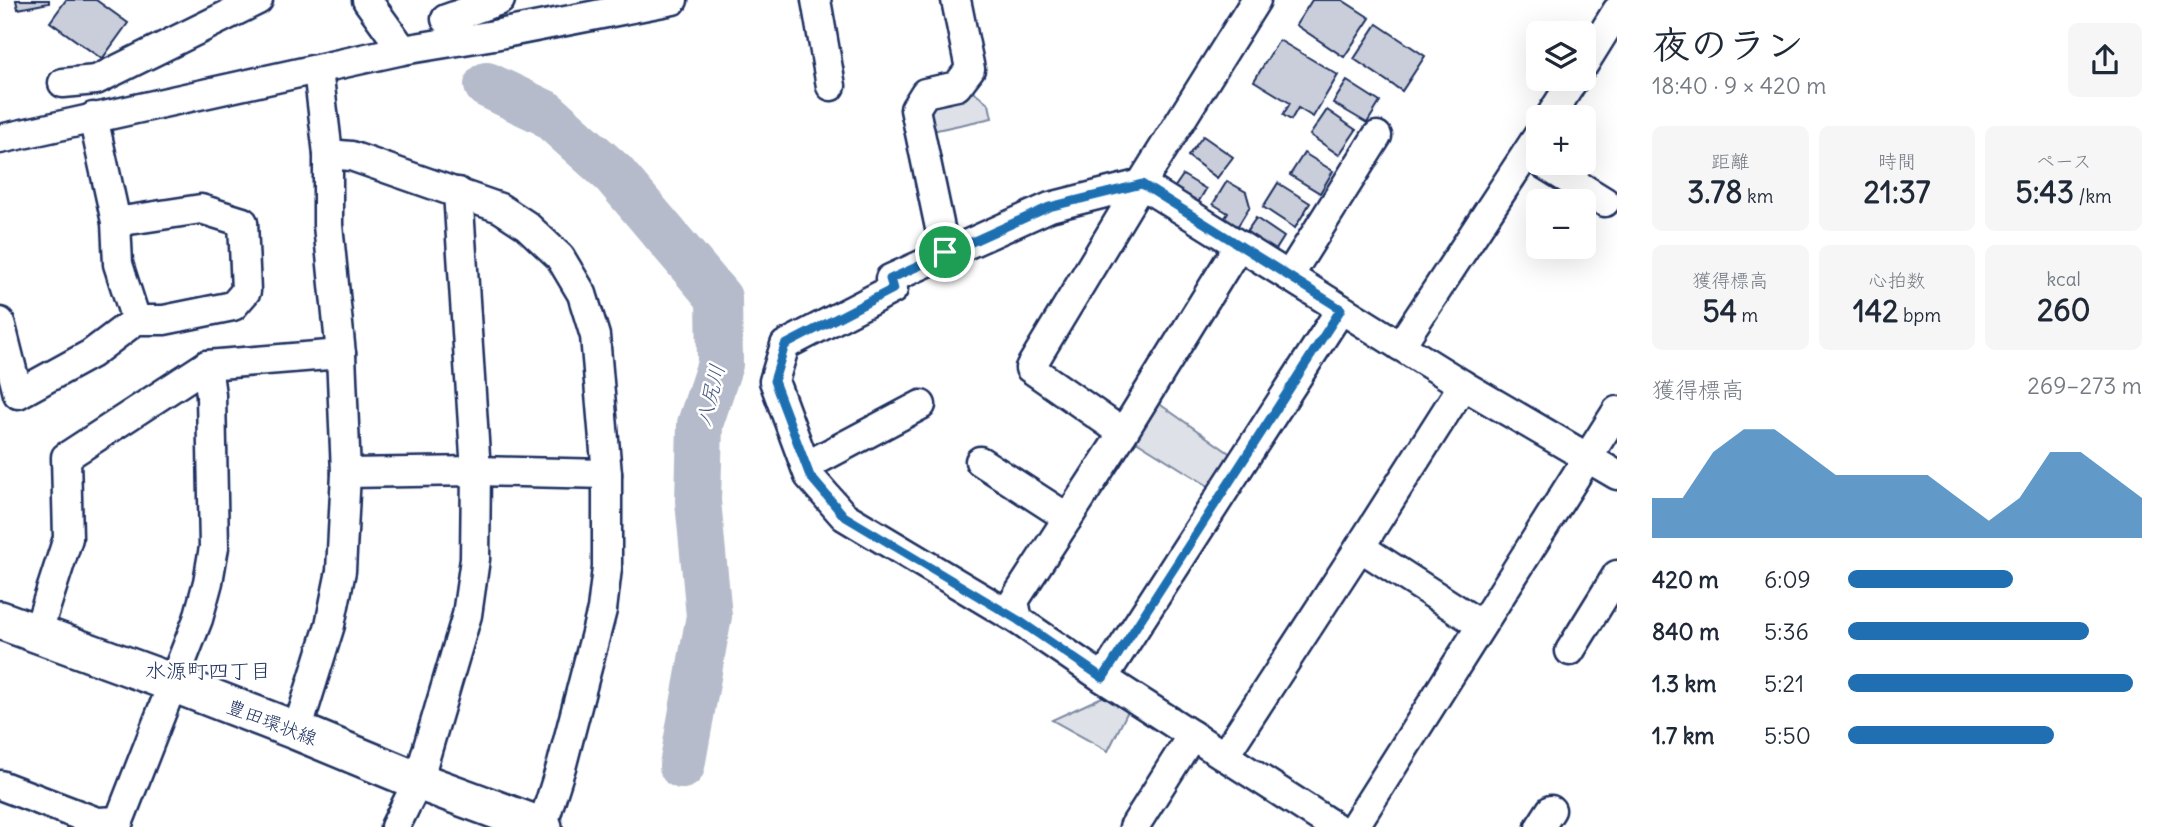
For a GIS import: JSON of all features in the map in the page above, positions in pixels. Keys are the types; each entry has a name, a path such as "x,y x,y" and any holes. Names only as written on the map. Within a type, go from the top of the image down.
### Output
{"main road":[{"name":"豊田環状線","path":"0,620 173,683 418,781 542,827"}],"street":[{"path":"63,83 96,80 258,0"},
{"path":"367,0 403,50"},
{"path":"0,139 403,50 447,20 500,0"},
{"path":"447,20 673,0"},
{"path":"816,0 831,86"},
{"path":"945,252 915,109 925,93 957,86 970,69 956,0"},
{"path":"1123,433 1030,368 1256,0"},
{"path":"1596,45 1617,11"},
{"path":"297,731 330,625 341,572 346,473 341,354 328,225 328,154 318,70"},
{"path":"93,117 116,222 118,264 136,320"},
{"path":"1289,276 1377,136"},
{"path":"328,154 351,156 500,208 526,225 560,257 582,294 595,336 607,474 607,568 602,610 562,764 542,827"},
{"path":"1400,346 1526,168"},
{"path":"1568,175 1605,202"},
{"path":"1335,827 1018,620 844,516 810,476 774,381 785,345 893,289 890,279 945,252 1049,207 1142,184 1463,385 1617,475"},
{"path":"395,827 418,781 467,615 475,559 476,471 458,192"},
{"path":"0,323 18,394 91,354 136,320 164,320 233,306 246,291 243,222 201,209 116,222"},
{"path":"1018,620 1014,601 1123,433 1239,245"},
{"path":"1103,678 1341,309"},
{"path":"37,634 68,538 66,457 207,365 341,354"},
{"path":"0,785 97,822 119,821 198,619 208,582 214,547 211,395 207,365"},
{"path":"1224,756 1463,385"},
{"path":"806,466 921,405"},
{"path":"1354,827 1617,411"},
{"path":"980,461 1068,518"},
{"path":"346,473 476,471 607,474"},
{"path":"1360,547 1481,625"},
{"path":"1570,651 1617,575"},
{"path":"1134,827 1192,735"}],"shaded area":[{"path":"971,89 989,104 992,118 932,131 929,113 934,104 963,98"},
{"path":"1158,403 1232,455 1210,487 1133,439"},
{"path":"1111,693 1131,705 1108,751 1052,720"}],"building":[{"path":"16,0 49,0 49,3 18,9"},
{"path":"66,0 96,0 128,23 102,59 50,22"},
{"path":"1312,0 1342,0 1370,18 1344,57 1296,25"},
{"path":"1377,24 1425,56 1402,91 1354,59"},
{"path":"1279,40 1338,75 1313,117 1298,108 1291,120 1283,115 1290,103 1254,81"},
{"path":"1347,81 1380,102 1367,123 1333,103"},
{"path":"1327,110 1356,130 1339,155 1310,135"},
{"path":"1203,136 1233,157 1217,178 1188,156"},
{"path":"1304,153 1333,171 1320,193 1290,175"},
{"path":"1183,175 1206,189 1196,206 1172,191"},
{"path":"1227,181 1246,192 1250,206 1236,229 1223,221 1228,213 1213,204"},
{"path":"1278,183 1310,203 1295,228 1263,207"},
{"path":"1256,218 1284,237 1272,256 1243,237"}],"waterway":[{"name":"八尻川","path":"487,85 546,113 614,174 719,298 720,364 700,424 698,501 709,616 682,766"}],"district":[{"name":"水源町四丁目","path":"208,670"}],"route":[{"path":"1142,184 1341,309 1103,678 1018,620 844,516 810,476 774,381 785,345 893,289 890,279 945,252 1049,207 1142,184"}]}
